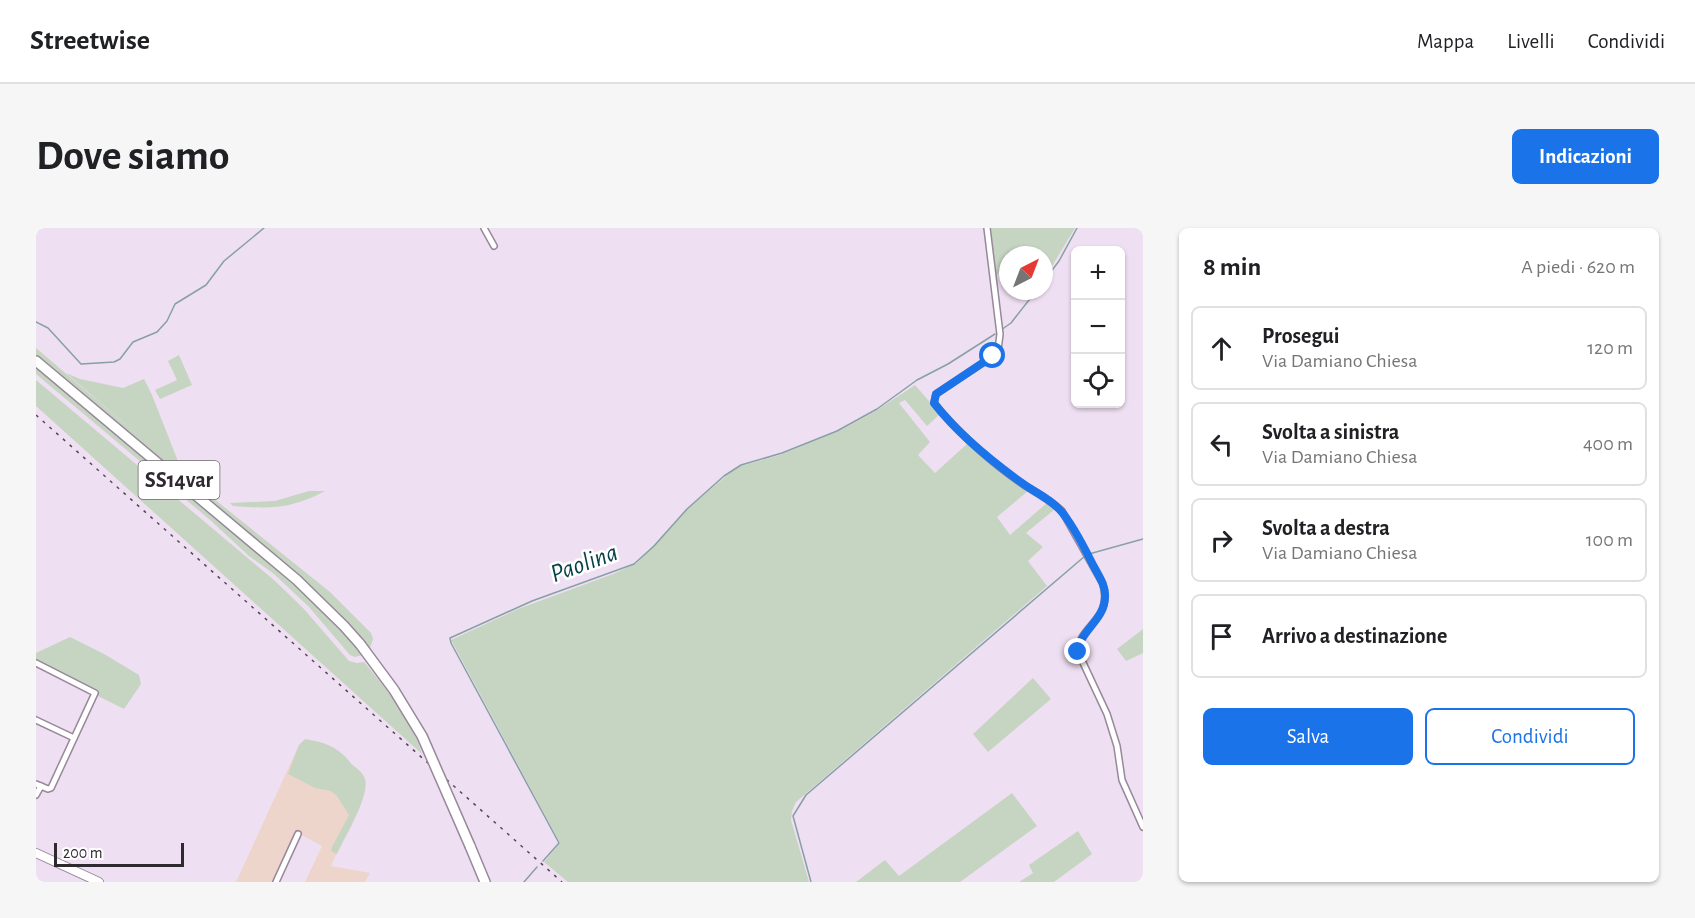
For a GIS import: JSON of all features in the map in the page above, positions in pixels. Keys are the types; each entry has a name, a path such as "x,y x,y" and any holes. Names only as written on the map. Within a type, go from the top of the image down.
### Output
{"highway":[{"name":"SS14var","path":"36,361 297,580 360,644 394,690 422,736 485,882"},
{"path":"470,846 471,858 480,882"}],"main road":[{"path":"36,853 99,882"}],"street":[{"path":"484,228 494,246"},
{"path":"987,228 1000,331 998,350 993,356 936,394 934,403 991,458 1024,485 1062,511 1087,554 1106,594 1100,615 1078,644 1078,652 1107,714 1117,746 1122,780 1143,826"},
{"path":"36,663 95,693 51,788 38,785 36,795"},
{"path":"36,720 74,738"},
{"path":"276,882 298,834"}],"shaded area":[{"path":"299,745 365,789 331,866 370,873 365,882 305,882 322,846 296,832 274,882 236,882"}],"green space":[{"path":"990,228 1075,228 1053,264 1053,246 999,246 999,274 996,274"},
{"path":"36,348 148,444 66,373 80,379 123,388 144,379 183,474 330,592 371,633 373,639 370,648 323,598 260,541 247,534 36,356"},
{"path":"179,355 192,385 160,399 155,390 177,380 168,361"},
{"path":"36,364 311,596 335,619 362,655 355,657 350,655 309,607 274,574 249,556 209,519 36,374"},
{"path":"36,380 275,581 303,608 349,661 364,662 405,717 422,754 36,406"},
{"path":"915,385 940,414 927,426 905,400 899,403 930,442 918,455 935,473 968,443 1028,491 997,517 1010,535 1048,502 1055,509 1026,533 1043,547 1028,561 1047,586 796,802 791,820 809,882 568,882 544,862 560,843 451,640 518,609 637,563 686,510 731,472 741,466 780,455 843,429"},
{"path":"309,491 325,491 302,501 280,506 246,507 233,506 230,503 275,501"},
{"path":"1143,629 1143,653 1126,661 1117,649"},
{"path":"70,637 139,675 141,684 124,709 98,696 97,690 36,661 36,653"},
{"path":"1033,678 1051,699 988,752 973,734"},
{"path":"305,739 335,748 360,771 365,779 364,796 337,854 331,851 332,847 349,815 331,791 315,788 288,774 299,745"},
{"path":"1012,793 1037,826 960,882 856,882 885,860 899,876"},
{"path":"1078,831 1092,854 1054,882 1019,882 1033,873 1029,865"}],"waterway":[{"path":"36,322 48,328 81,364 114,362 120,359 133,342 157,332 167,321 175,304 206,285 224,261 264,228"},
{"path":"1053,269 1077,228"},
{"path":"1001,330 1011,323 1029,300"},
{"name":"Paolina","path":"543,861 559,843 450,638 532,601 634,564 654,546 687,509 724,476 741,465 782,453 837,431 877,409 917,380 948,364 995,334"},
{"path":"1089,554 1143,539"},
{"path":"811,882 793,816 806,795 1085,556"},
{"name":"Paolina","path":"524,882 537,867"}],"railway":[{"path":"36,415 562,882"}],"route":[{"path":"993,356 936,394 934,403 973,443 1007,472 1062,511 1089,556 1106,594 1105,603 1100,615 1078,644 1078,652"}]}
